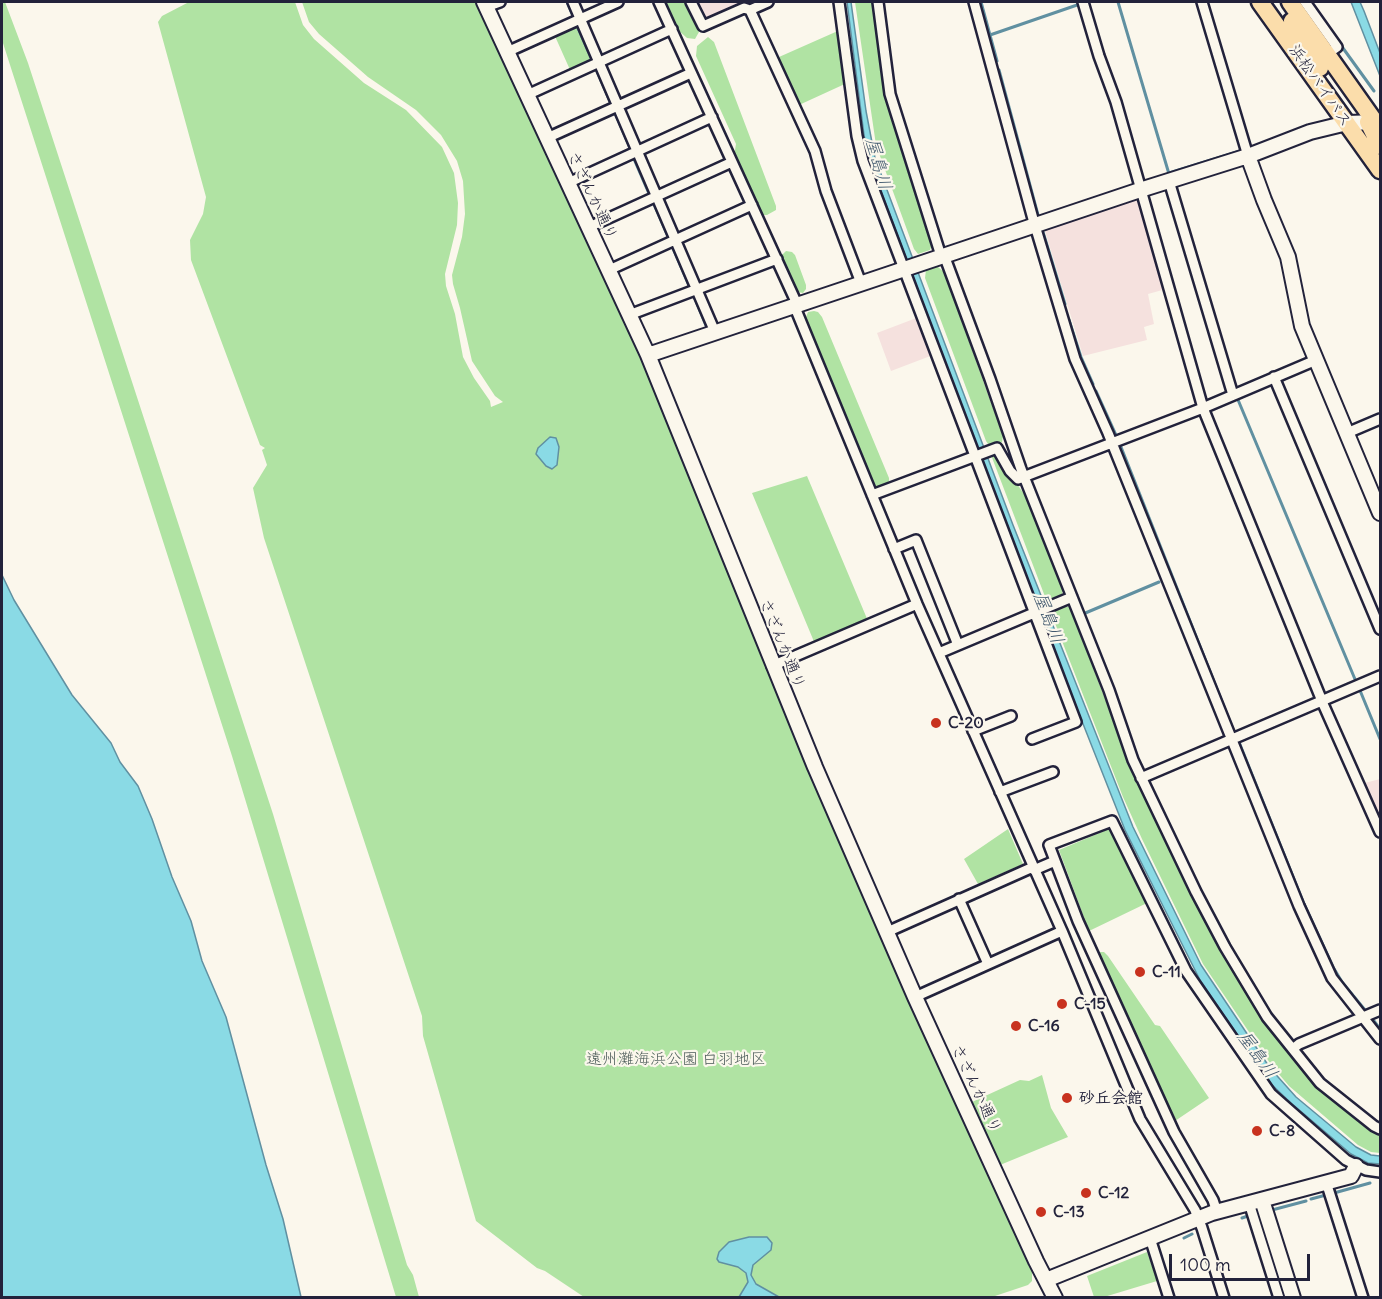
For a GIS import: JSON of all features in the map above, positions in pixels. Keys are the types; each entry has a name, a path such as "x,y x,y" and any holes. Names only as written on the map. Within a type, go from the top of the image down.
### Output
{"highway":[{"name":"浜松バイパス","path":"1260,2 1368,123"},
{"path":"1281,2 1316,61 1346,104 1368,123 1380,146"},
{"name":"浜松バイパス","path":"1290,2 1327,54 1368,123 1380,170"}],"street":[{"path":"573,2 715,332"},
{"path":"507,52 618,2"},
{"path":"659,2 777,259 917,604 1061,930 1140,1119 1198,1218 1224,1298"},
{"path":"691,2 703,26 744,8 750,10 768,2"},
{"path":"839,2 860,149 909,267 976,456 1076,722 1032,739"},
{"path":"878,2 890,94 942,255 1024,477 1141,777 1225,947 1262,1010 1320,1083 1380,1129"},
{"path":"974,2 1034,225 1071,348 1112,443 1299,906 1337,986 1380,1039"},
{"path":"1083,2 1116,102 1203,408 1322,701 1380,832"},
{"path":"1202,2 1248,156 1288,257 1299,316 1380,513"},
{"path":"1305,2 1337,47 1327,54"},
{"name":"さざんか通り","path":"490,4 507,52 648,355 772,666 915,997 1055,1298"},
{"path":"750,10 815,151 826,191 861,283"},
{"path":"527,95 672,29"},
{"path":"547,138 691,73"},
{"path":"568,183 712,117"},
{"path":"648,355 942,255 1248,156 1305,134 1368,123"},
{"path":"589,227 732,162"},
{"path":"1169,181 1233,395"},
{"path":"609,270 752,206"},
{"path":"629,315 777,259"},
{"path":"872,495 997,448 1010,471 1018,479 1203,408 1316,360"},
{"path":"1274,377 1380,629"},
{"path":"1347,433 1380,419"},
{"path":"894,549 916,540 958,645"},
{"path":"939,653 1072,597"},
{"path":"772,666 917,604"},
{"path":"1141,777 1380,676"},
{"path":"973,731 1011,716"},
{"path":"1000,792 1053,772"},
{"path":"1217,1212 1213,1200 1173,1132 1078,921 1049,845 1112,821 1186,971 1264,1086 1286,1109 1356,1166 1380,1172"},
{"path":"887,932 1033,868 1055,861"},
{"path":"959,900 988,964"},
{"path":"915,997 1078,921"},
{"path":"1294,1048 1380,1010"},
{"path":"1046,1280 1198,1218 1351,1176 1356,1166"},
{"path":"1326,1182 1363,1298"},
{"path":"1255,1201 1279,1298"},
{"path":"1255,1201 1293,1298"},
{"path":"1150,1238 1169,1298"}],"shaded area":[{"path":"695,2 749,2 705,22"},
{"path":"1136,197 1139,199 1166,289 1148,294 1154,324 1144,327 1147,340 1083,356 1044,228"},
{"path":"919,317 933,355 891,371 877,333"},
{"path":"1380,779 1380,824 1361,784"}],"green space":[{"path":"2,2 5,2 28,63 273,814 407,1265 413,1275 419,1297 396,1297 232,756 2,40"},
{"name":"遠州灘海浜公園 白羽地区","path":"189,2 295,2 303,25 314,39 364,83 406,110 442,147 454,173 458,203 457,225 445,274 446,286 455,314 463,357 490,401 491,407 503,402 495,396 472,361 453,284 452,275 462,237 465,214 463,181 457,161 441,135 416,110 368,77 319,34 309,22 302,2 476,2 641,357 809,770 909,1000 1032,1268 1032,1281 1028,1285 989,1298 584,1297 537,1268 476,1221 423,1036 422,1016 264,538 253,488 267,465 262,450 265,448 260,445 191,260 190,240 203,214 206,197 158,22 162,16"},
{"path":"663,2 685,2 699,32 695,39 687,38 678,30"},
{"path":"855,2 874,2 891,111 932,244 930,250 918,254 914,249 876,145"},
{"path":"576,25 591,61 571,72 554,34"},
{"path":"840,30 847,83 799,105 779,57"},
{"path":"708,37 714,42 776,206 776,210 767,215 760,212 734,156 736,144 696,56 697,46"},
{"path":"786,251 795,255 806,285 803,293 795,289 782,260 782,255"},
{"path":"934,267 944,272 1003,436 1002,442 995,446 986,441 925,278 926,270"},
{"path":"814,311 822,317 889,478 885,485 877,487 873,483 806,323 808,312"},
{"path":"994,452 1027,498 1063,588 1062,595 1054,599 1046,598 1044,594 991,455"},
{"path":"807,476 868,621 815,644 752,493"},
{"path":"1063,607 1070,607 1136,780 1201,913 1231,968 1263,1020 1311,1081 1380,1135 1380,1153 1371,1152 1358,1145 1289,1086 1272,1066 1203,964 1123,797 1053,618 1055,611"},
{"path":"1008,829 1023,864 978,884 964,859"},
{"path":"1109,829 1112,830 1147,903 1089,931 1059,850"},
{"path":"1098,952 1104,952 1108,956 1155,1025 1160,1026 1209,1098 1175,1121"},
{"path":"1042,1075 1051,1108 1068,1137 1000,1165 972,1102 1020,1080 1029,1081"},
{"path":"1260,1214 1285,1288 1278,1290 1256,1215"},
{"path":"1147,1252 1157,1281 1104,1297 1094,1297 1087,1276"}],"water":[{"name":"屋島川","path":"847,2 851,2 875,158 1013,525 1133,827 1201,965 1270,1068 1296,1097 1356,1147 1371,1155 1380,1156 1380,1164 1368,1163 1351,1154 1271,1084 1200,980 1125,830 1038,610 869,159"},
{"path":"1351,2 1360,2 1364,11 1380,53 1380,76"},
{"path":"550,437 556,438 559,447 557,465 552,469 546,466 536,454 538,448"},
{"path":"2,575 14,600 72,695 111,743 120,762 138,786 152,819 172,877 191,921 202,961 226,1017 283,1219 301,1297 2,1297"},
{"path":"749,1237 767,1237 772,1243 771,1250 753,1265 751,1275 756,1284 779,1297 739,1297 748,1282 746,1273 738,1267 719,1262 717,1259 719,1252 729,1242"}],"waterway":[{"path":"567,2 573,16"},
{"path":"981,2 997,61"},
{"path":"1118,2 1169,174"},
{"path":"990,35 1080,4"},
{"path":"577,26 592,60"},
{"path":"1340,44 1374,91"},
{"path":"596,69 611,104"},
{"path":"999,70 1038,215"},
{"path":"615,113 630,148"},
{"path":"1169,173 1240,151"},
{"path":"634,159 650,196"},
{"path":"653,202 669,239"},
{"path":"1043,232 1065,304"},
{"path":"946,248 973,239"},
{"path":"672,246 690,288"},
{"path":"693,294 707,328"},
{"path":"1069,320 1093,384"},
{"path":"1096,391 1116,435"},
{"path":"1236,395 1357,684"},
{"path":"1121,447 1234,732"},
{"path":"1012,456 1017,470"},
{"path":"1083,614 1159,582"},
{"path":"1359,688 1380,739"},
{"path":"1239,742 1304,904 1333,967 1365,1010"},
{"path":"1374,1021 1380,1029"},
{"path":"1334,1193 1370,1183"},
{"path":"1311,1199 1326,1195"},
{"path":"1272,1210 1306,1201"},
{"path":"1242,1218 1248,1216"},
{"path":"1184,1238 1192,1234"}],"place":[{"name":"C-20","path":"936,723"},
{"name":"C-11","path":"1140,972"},
{"name":"C-15","path":"1062,1004"},
{"name":"C-16","path":"1016,1026"},
{"name":"砂丘会館","path":"1067,1098"},
{"name":"C-8","path":"1257,1131"},
{"name":"C-12","path":"1086,1193"},
{"name":"C-13","path":"1041,1212"}]}
